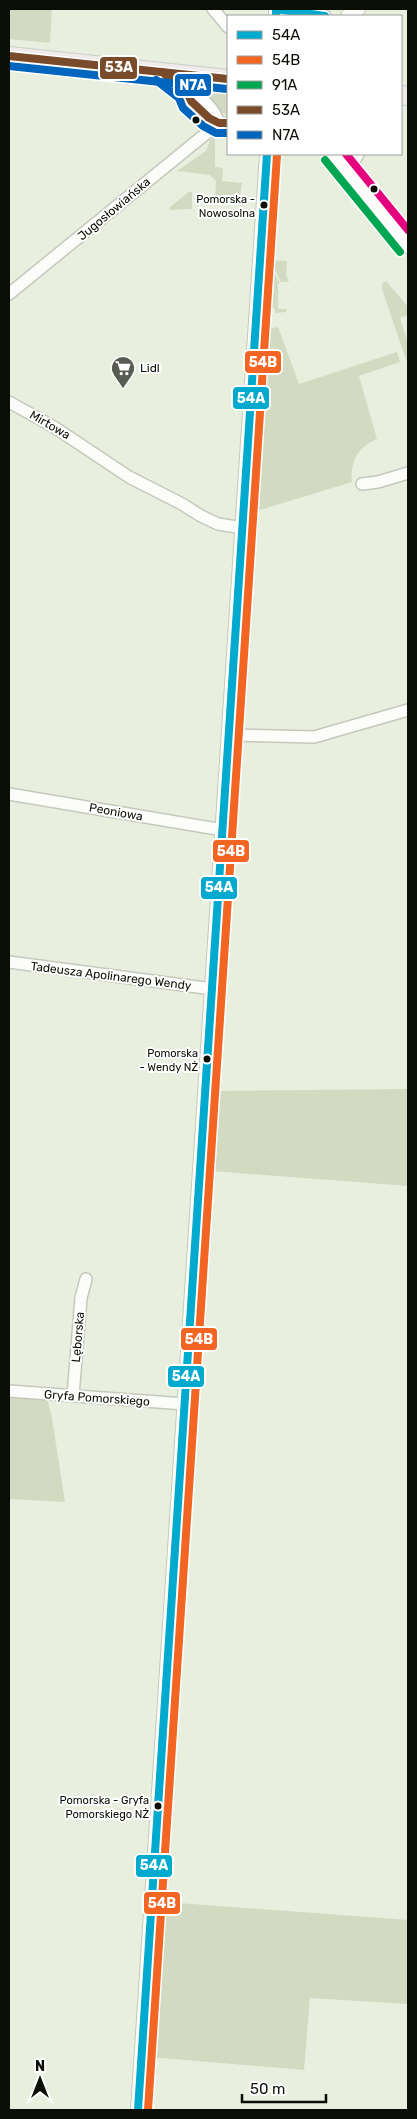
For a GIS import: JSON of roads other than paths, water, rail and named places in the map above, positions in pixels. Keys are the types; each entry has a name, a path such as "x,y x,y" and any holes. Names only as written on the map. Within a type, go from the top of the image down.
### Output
{"main road":[{"path":"9,56 162,72 227,76"}],"street":[{"path":"213,9 227,26"},
{"path":"276,12 313,15"},
{"path":"162,72 187,92 198,96 224,123"},
{"name":"Jugosłowiańska","path":"9,294 224,123"},
{"path":"138,2110 267,155"},
{"path":"334,155 408,246"},
{"path":"349,173 358,155"},
{"name":"Mirtowa","path":"9,402 90,449 129,477 182,504 208,520 218,524 243,528"},
{"path":"362,484 378,482 408,473"},
{"path":"230,735 314,737 408,710"},
{"name":"Peoniowa","path":"9,794 223,830"},
{"name":"Tadeusza Apolinarego Wendy","path":"10,965 213,989"},
{"name":"Lęborska","path":"73,1396 81,1298 86,1279"},
{"name":"Gryfa Pomorskiego","path":"9,1391 185,1404"}],"place":[{"name":"Pomorska - Nowosolna","path":"264,205"},
{"name":"Lidl","path":"123,389"},
{"name":"Pomorska - Wendy NŻ","path":"207,1059"},
{"name":"Pomorska - Gryfa Pomorskiego NŻ","path":"158,1806"}]}
